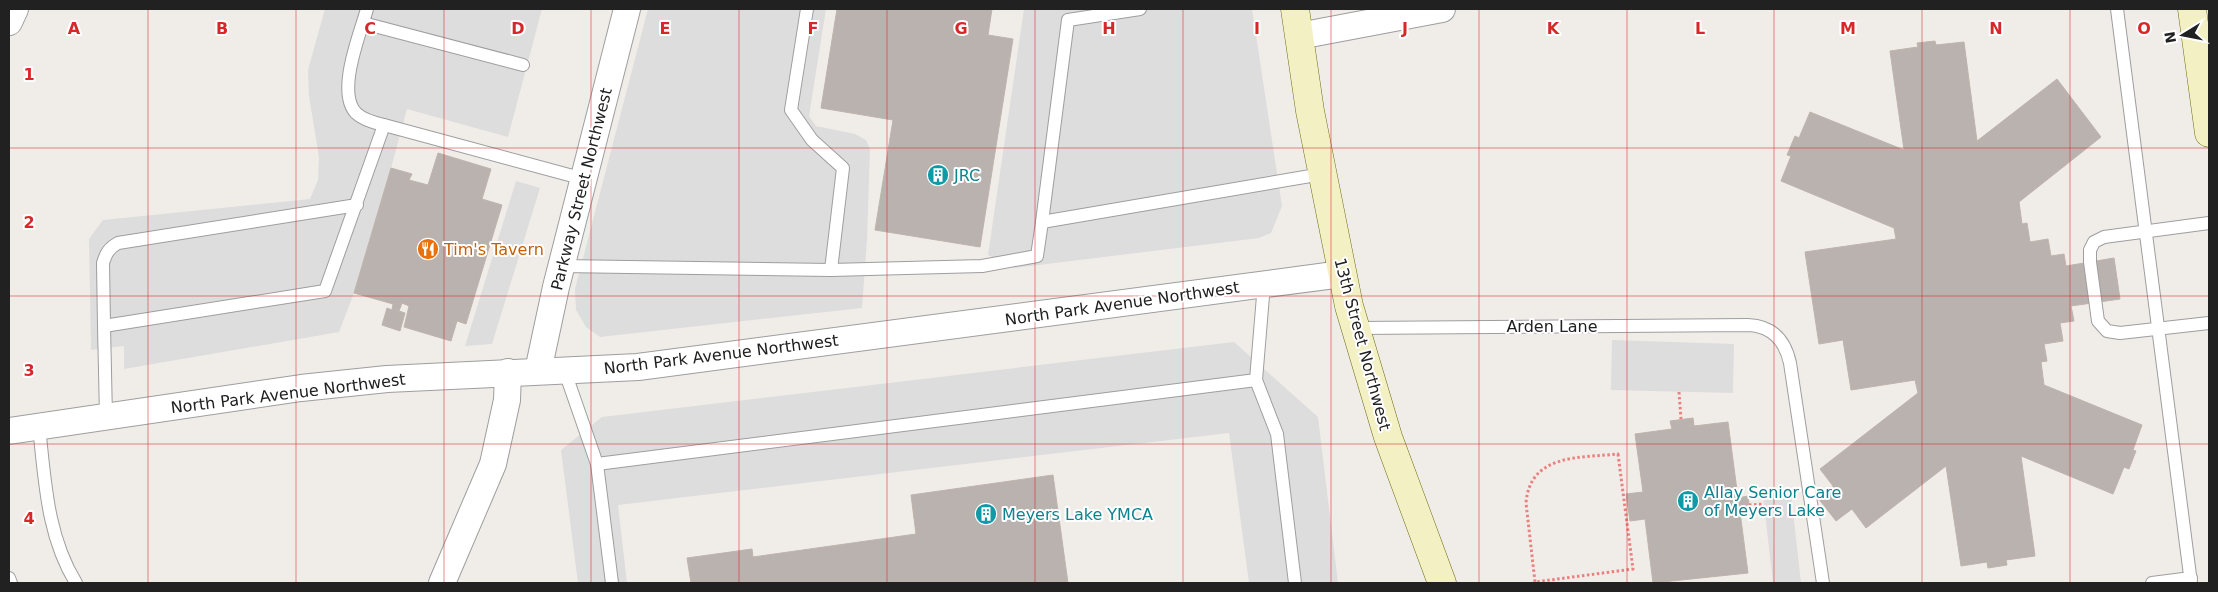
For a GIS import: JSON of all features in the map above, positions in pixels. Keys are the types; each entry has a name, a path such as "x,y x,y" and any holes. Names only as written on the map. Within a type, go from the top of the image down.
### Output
{"main road":[{"name":"13th Street Northwest","path":"1295,9 1322,174 1342,274 1388,437 1442,583"},
{"path":"2198,22 2209,133"}],"street":[{"path":"9,22 15,9"},
{"name":"Parkway Street Northwest","path":"538,370 561,266 627,9"},
{"path":"1299,36 1442,9"},
{"name":"North Park Avenue Northwest","path":"9,431 310,387 387,379 538,370 638,367 1342,274"},
{"path":"442,583 493,464 507,400 508,372"}],"lane":[{"path":"367,9 348,80 348,98 356,113 369,121 584,179"},
{"path":"807,9 791,110 812,140 843,168 831,270"},
{"path":"561,266 831,270 982,266 1037,256 1068,20 1140,9"},
{"path":"2117,9 2191,581 2152,583"},
{"path":"363,23 523,65"},
{"path":"104,326 326,291 384,125"},
{"path":"1042,222 1322,174"},
{"path":"106,417 103,263 111,247 118,243 357,205"},
{"path":"2209,223 2097,240 2090,250 2098,321 2104,328 2116,334 2209,323"},
{"path":"1264,284 1256,380 1277,434 1295,583"},
{"name":"Arden Lane","path":"1356,328 1748,324 1763,327 1776,334 1788,355 1823,583"},
{"path":"564,370 597,464 612,583"},
{"path":"597,464 1256,380"},
{"path":"39,427 49,512 55,540 76,583"},
{"path":"9,578 11,583"}],"path":[{"path":"1679,392 1682,419"},
{"path":"1618,454 1633,569 1535,582 1526,503 1533,478 1552,463 1618,454"},
{"path":"1750,505 1764,504"}],"shaded area":[{"path":"325,9 542,9 508,137 407,109 354,293 339,332 124,369 124,346 91,350 89,239 103,220 310,199 318,180 319,157 309,96 308,70"},
{"path":"648,9 826,9 809,116 816,126 855,134 866,140 870,149 867,240 862,308 600,337 586,327 576,310 575,289"},
{"path":"1024,9 1252,9 1282,206 1271,233 1259,238 1014,268 988,255"},
{"path":"516,181 540,188 492,344 465,346"},
{"path":"1612,340 1734,344 1733,393 1611,390"},
{"path":"1234,342 1318,417 1338,583 1249,583 1229,433 618,505 627,583 578,583 561,450 602,417"},
{"path":"1791,493 1801,583 1773,583 1763,496"}],"building":[{"name":"JRC","path":"837,9 992,9 988,35 1013,39 980,247 875,230 893,120 821,108"},
{"path":"1935,41 1936,45 1964,42 1977,141 2057,79 2101,137 2019,202 2022,224 2027,223 2030,242 2048,239 2051,256 2064,254 2066,266 2114,258 2120,299 2071,306 2074,321 2060,323 2063,341 2044,344 2047,361 2041,362 2044,385 2142,425 2133,450 2136,451 2129,469 2124,467 2113,494 2021,456 2035,556 2006,560 2007,565 1988,568 1987,562 1961,566 1946,466 1866,528 1852,509 1836,521 1818,498 1833,486 1820,469 1918,393 1915,380 1851,390 1843,340 1819,344 1805,252 1896,239 1894,228 1781,181 1791,156 1787,155 1795,136 1799,138 1810,112 1904,150 1890,51 1918,47 1917,43"},
{"name":"Tim's Tavern","path":"438,153 491,169 482,199 502,205 466,324 457,321 451,341 404,327 409,306 402,303 399,311 405,313 400,331 382,325 387,308 392,310 393,304 354,293 391,168 412,174 409,180 428,185"},
{"name":"Allay Senior Care of Meyers Lake","path":"1693,418 1694,426 1728,422 1738,498 1748,496 1750,511 1740,512 1748,573 1653,583 1645,519 1630,521 1626,494 1643,492 1635,434 1672,429 1670,421"},
{"name":"Meyers Lake YMCA","path":"1053,475 1068,583 691,583 687,558 752,549 753,557 916,534 911,495"}],"place":[{"name":"JRC","path":"938,175"},
{"name":"Tim's Tavern","path":"428,249"},
{"name":"Allay Senior Care of Meyers Lake","path":"1688,501"},
{"name":"Meyers Lake YMCA","path":"986,514"}]}
